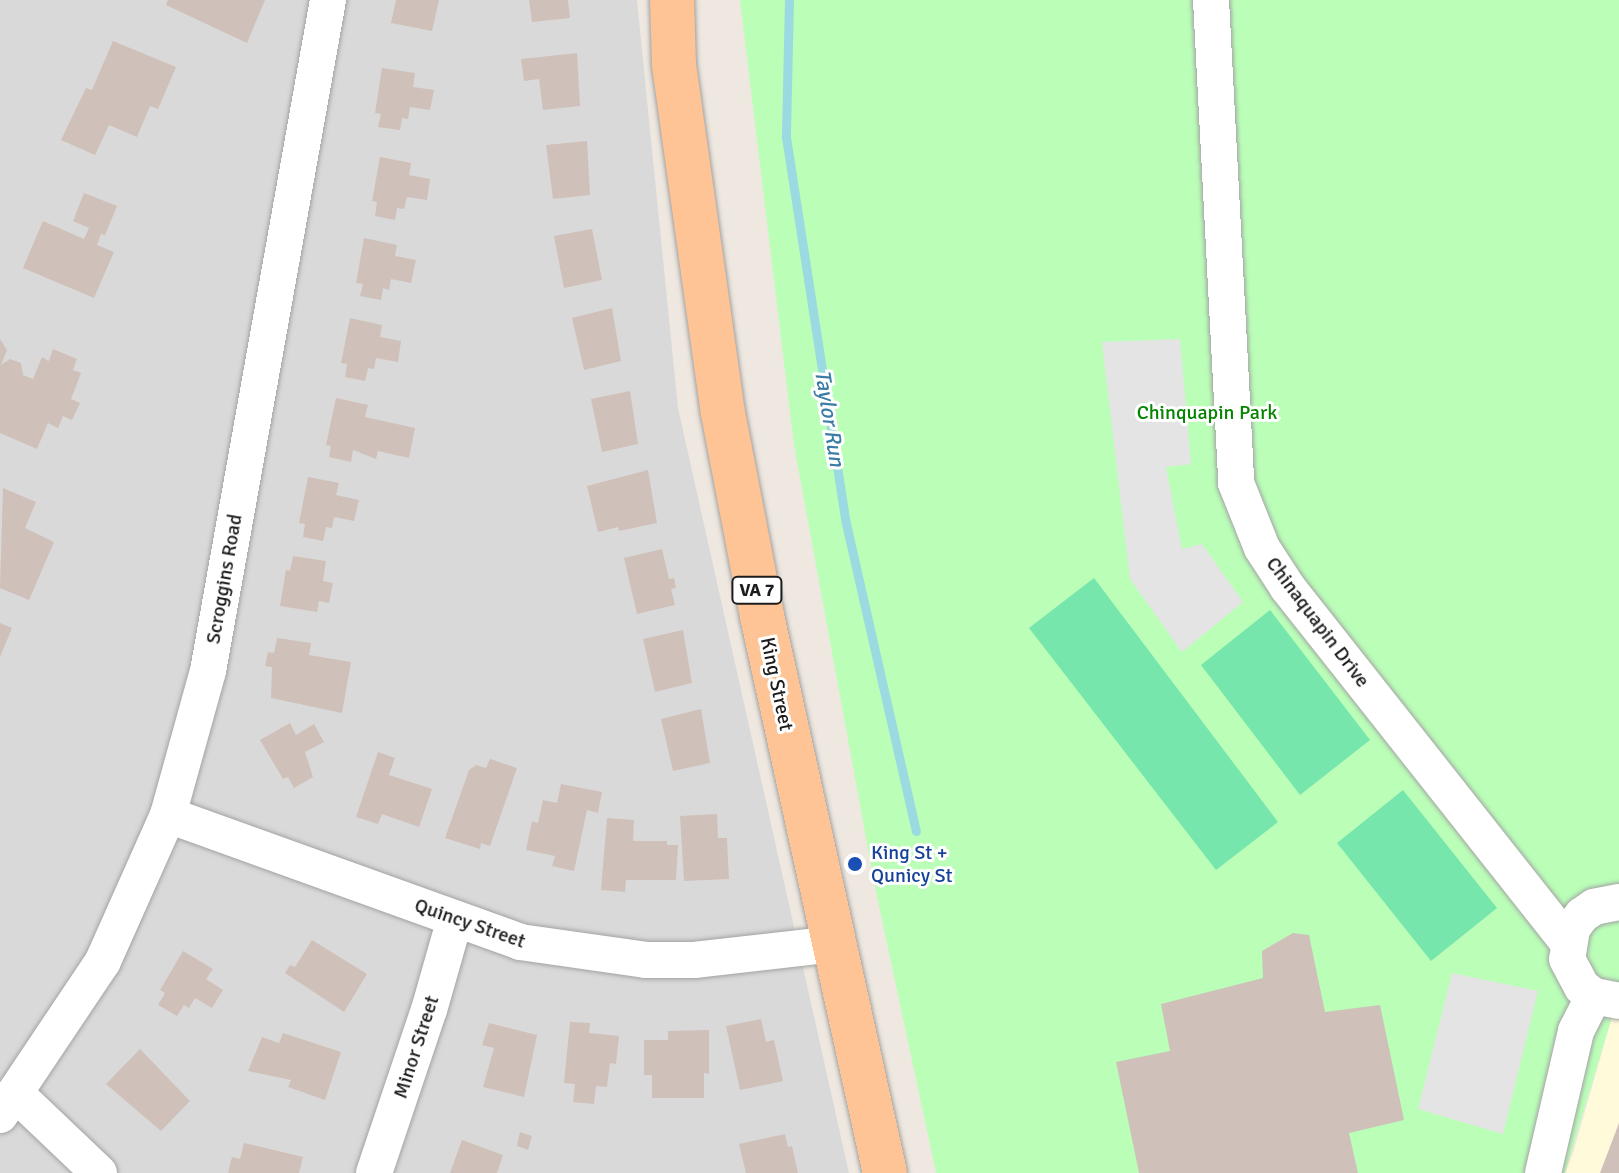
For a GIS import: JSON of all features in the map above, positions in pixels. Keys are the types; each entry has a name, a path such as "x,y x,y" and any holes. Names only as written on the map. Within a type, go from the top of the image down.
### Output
{"main road":[{"name":"King Street","path":"672,0 674,65 723,413 762,616 885,1173"}],"street":[{"name":"Scroggins Road","path":"7,1104 103,961 168,815 208,671 328,0"},
{"name":"Chinaquapin Drive","path":"1211,0 1236,483 1262,548 1288,588 1568,942 1567,959 1572,975 1606,999 1576,1031 1543,1173"},
{"name":"Quincy Street","path":"168,815 520,942 633,959 694,960 834,944"},
{"path":"1568,942 1582,915 1594,907 1619,902"},
{"name":"Minor Street","path":"374,1173 455,919"},
{"path":"7,1104 99,1173"}],"shaded area":[{"path":"0,0 637,0 678,408 849,1173 0,1173"},
{"path":"1180,339 1191,464 1166,467 1182,549 1202,544 1243,602 1182,652 1130,579 1102,342"},
{"path":"1452,973 1538,991 1503,1134 1418,1109"},
{"path":"1619,993 1619,1173 1565,1173 1574,1150"}],"green space":[{"name":"Chinquapin Park","path":"740,0 1619,0 1619,993 1565,1173 936,1173 875,887 794,445"},
{"path":"1094,578 1278,822 1216,870 1029,628"},
{"path":"1270,610 1370,740 1300,795 1201,665"},
{"path":"1403,790 1497,908 1431,961 1337,843"}],"building":[{"path":"168,0 265,0 247,43 166,5"},
{"path":"396,0 439,0 432,31 391,23"},
{"path":"529,0 568,0 570,18 532,22"},
{"path":"113,41 176,67 158,109 150,106 137,137 109,125 95,155 61,140 86,88 92,90"},
{"path":"577,53 580,106 543,110 539,79 524,81 521,59"},
{"path":"382,68 415,73 413,87 434,90 430,110 410,107 408,119 402,118 400,130 378,127 381,114 375,113"},
{"path":"587,141 590,195 553,199 546,145"},
{"path":"380,157 411,163 409,175 430,179 427,200 407,197 404,209 397,208 395,220 375,216 377,202 372,201"},
{"path":"84,193 117,206 105,235 101,234 97,245 114,252 94,298 23,268 43,221 84,239 89,228 73,221"},
{"path":"592,229 602,280 564,288 554,236"},
{"path":"364,238 397,245 395,256 416,260 411,283 391,279 389,290 383,288 381,300 360,296 363,284 356,283"},
{"path":"612,308 621,361 584,370 572,318"},
{"path":"350,318 382,325 380,337 401,341 398,362 376,358 374,369 368,368 365,381 345,377 347,364 341,363"},
{"path":"0,339 7,350 1,365 10,359 21,363 23,375 33,379 42,357 49,361 53,349 77,359 73,370 81,373 71,399 80,403 72,420 63,416 58,428 48,423 37,449 0,433"},
{"path":"630,391 638,444 602,452 591,399"},
{"path":"336,398 368,405 365,417 415,428 409,458 378,451 376,459 353,450 351,462 329,457 331,446 326,445"},
{"path":"648,470 657,523 598,532 587,486"},
{"path":"308,477 339,483 336,495 359,500 354,521 334,517 332,528 326,527 323,541 303,537 305,524 299,523"},
{"path":"3,488 36,502 25,528 54,542 29,600 0,588"},
{"path":"662,549 669,579 674,578 676,588 671,589 675,605 637,614 624,558"},
{"path":"293,556 326,561 323,581 333,583 329,603 319,601 317,612 280,606 286,570 290,571"},
{"path":"0,623 12,628 0,657"},
{"path":"683,630 692,683 655,692 643,639"},
{"path":"277,638 311,643 309,655 351,662 342,713 271,698 272,667 265,666 268,652 274,653"},
{"path":"701,709 710,763 673,771 661,719"},
{"path":"290,723 296,735 314,724 324,742 305,752 313,777 294,788 288,777 283,779 260,740"},
{"path":"378,752 395,758 389,775 432,789 419,827 382,814 378,824 356,817"},
{"path":"490,759 517,768 490,846 481,843 480,849 445,838 469,770 476,765 486,768"},
{"path":"561,784 602,792 598,813 587,810 574,871 552,866 555,856 526,850 532,821 538,823 543,800 557,803"},
{"path":"717,814 718,838 727,838 729,879 684,881 680,816"},
{"path":"607,818 634,820 633,841 667,841 667,845 678,845 676,880 626,880 625,892 601,890"},
{"path":"1293,933 1309,935 1325,1012 1380,1005 1404,1120 1349,1133 1358,1173 1139,1173 1116,1062 1170,1051 1161,1004 1263,978 1262,951"},
{"path":"312,940 367,974 344,1012 285,973 290,965 295,967"},
{"path":"183,951 213,969 206,979 223,990 212,1008 195,998 189,1008 184,1005 177,1016 158,1005 165,993 160,990"},
{"path":"761,1019 766,1042 774,1040 783,1081 740,1090 726,1026"},
{"path":"570,1022 590,1023 589,1033 619,1036 616,1064 610,1063 607,1087 596,1086 594,1104 573,1102 575,1084 564,1083"},
{"path":"489,1023 537,1035 524,1097 483,1087 494,1048 482,1045"},
{"path":"709,1030 709,1074 704,1073 704,1098 652,1098 652,1075 644,1075 644,1040 668,1040 668,1031"},
{"path":"283,1033 341,1052 325,1100 288,1087 291,1080 248,1071 262,1037 279,1043"},
{"path":"140,1049 190,1101 161,1131 106,1084"},
{"path":"1619,1123 1619,1173 1600,1173"},
{"path":"520,1132 532,1136 528,1150 517,1146"},
{"path":"785,1134 788,1147 792,1146 798,1173 746,1173 739,1144"},
{"path":"462,1140 503,1155 497,1173 450,1173"},
{"path":"244,1143 303,1157 299,1173 228,1173 232,1157 240,1159"}],"waterway":[{"name":"Taylor Run","path":"789,0 786,137 845,519 916,831"}],"place":[{"name":"King St + Qunicy St","path":"855,864"}]}
